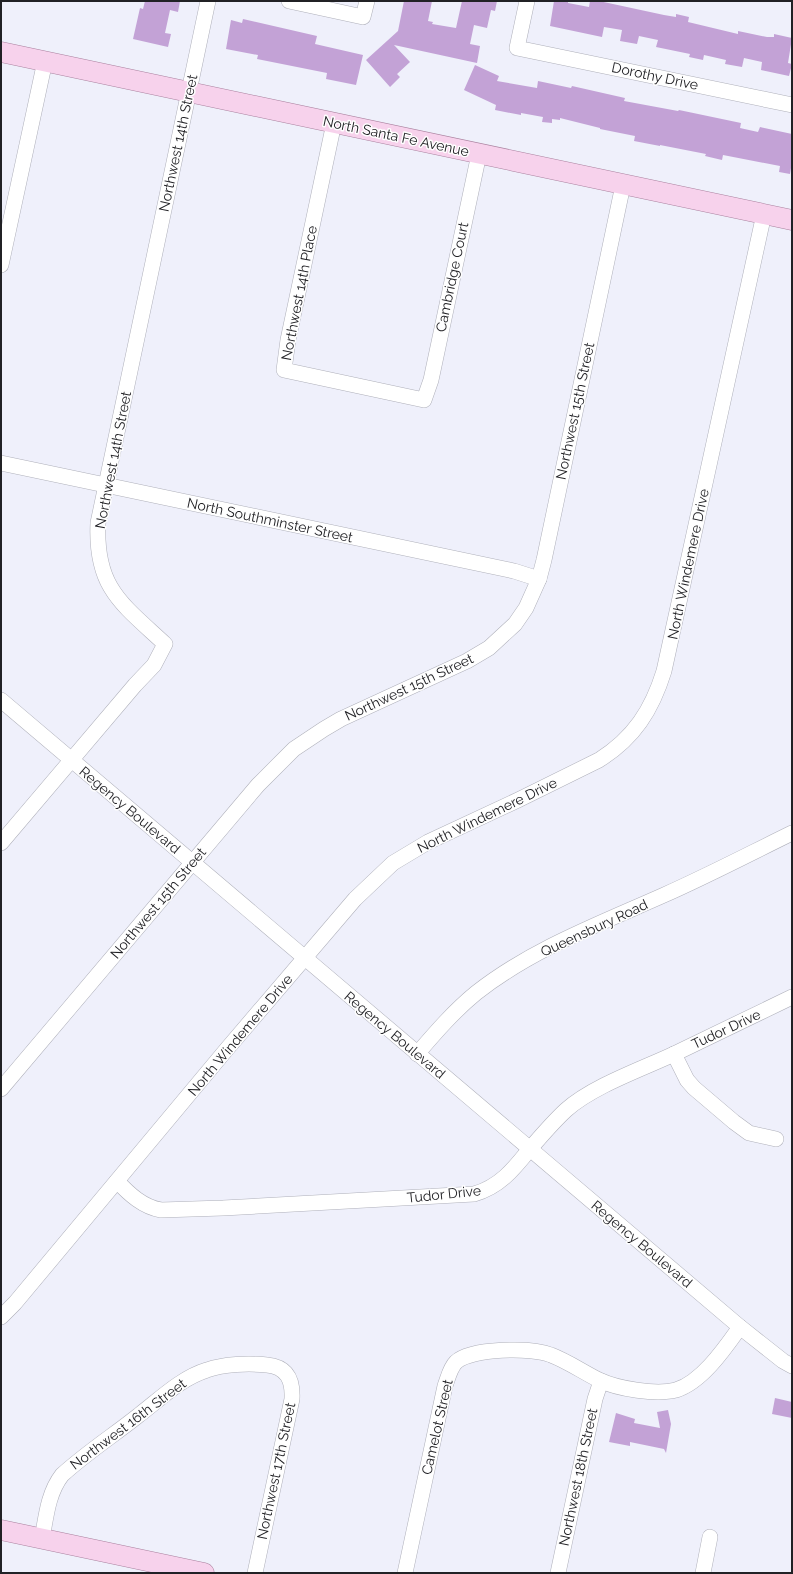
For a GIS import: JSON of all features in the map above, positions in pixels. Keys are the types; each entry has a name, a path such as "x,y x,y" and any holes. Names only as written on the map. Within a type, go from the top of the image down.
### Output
{"main road":[{"name":"North Santa Fe Avenue","path":"1,52 792,220"},
{"path":"1,1530 191,1572"}],"street":[{"name":"Northwest 14th Street","path":"1,843 135,685 154,665 165,644 123,605 109,584 103,571 99,551 98,523 208,1"},
{"path":"289,1 363,17 366,1"},
{"name":"Dorothy Drive","path":"527,1 517,48 792,105"},
{"path":"1,266 45,61"},
{"name":"Northwest 14th Place","path":"334,123 288,340 284,370 424,400"},
{"name":"Cambridge Court","path":"424,400 431,380 479,154"},
{"name":"Northwest 15th Street","path":"1,1089 258,785 294,749 341,719 467,661 489,648 515,624 526,608 539,580 556,506 623,185"},
{"name":"North Windemere Drive","path":"1,1317 15,1303 304,958 355,899 393,863 428,842 518,800 611,753 633,732 649,709 659,687 664,671 764,214"},
{"name":"North Southminster Street","path":"1,463 514,572 539,580"},
{"name":"Regency Boulevard","path":"1,700 71,761 740,1327 792,1366"},
{"name":"Queensbury Road","path":"417,1054 452,1016 475,995 516,965 553,945 669,893 792,833"},
{"name":"Tudor Drive","path":"117,1181 128,1193 143,1203 153,1209 161,1210 247,1207 474,1194 484,1191 504,1179 567,1109 580,1100 631,1073 792,997"},
{"path":"674,1054 687,1080 722,1113 749,1133 776,1139"},
{"name":"Camelot Street","path":"405,1573 445,1386 451,1368 462,1357 474,1354 520,1349 532,1350 551,1355 601,1381 628,1388 667,1392 687,1386 704,1372 740,1327"},
{"name":"Northwest 16th Street","path":"42,1539 52,1492 56,1482 62,1475 177,1385 205,1370 216,1368 263,1364 271,1365 284,1372"},
{"name":"Northwest 17th Street","path":"255,1573 292,1399 292,1383 284,1372"},
{"name":"Northwest 18th Street","path":"558,1573 595,1399 601,1381"},
{"path":"703,1573 710,1537"}],"building":[{"path":"145,1 180,1 178,12 170,10 165,33 171,34 168,47 133,39 140,8 143,9"},
{"path":"404,1 432,1 428,21 433,22 432,24 456,28 462,1 497,1 495,11 491,10 487,28 474,25 470,44 480,46 477,63 394,45 410,62 397,74 400,77 390,87 366,60 398,31"},
{"path":"554,1 568,1 568,3 589,7 590,1 599,1 664,15 676,17 676,14 689,17 688,22 738,34 738,31 767,37 774,37 774,34 792,38 788,63 792,64 789,76 761,70 762,62 744,58 742,67 725,64 726,60 704,55 703,60 689,57 690,54 656,47 658,40 639,36 637,44 620,41 622,30 604,27 602,37 550,26"},
{"path":"243,19 317,36 315,44 363,55 356,85 326,79 327,73 257,59 258,55 226,49 231,20 242,23"},
{"path":"475,65 499,76 497,81 537,88 538,81 571,88 572,86 625,98 624,101 679,110 741,123 740,128 758,132 760,127 792,134 792,169 791,168 790,174 779,172 780,166 723,155 722,160 705,156 706,154 634,141 635,136 600,129 560,118 560,120 552,119 552,123 542,122 543,117 495,110 496,105 464,90"},
{"path":"775,1398 792,1402 792,1418 772,1414"},
{"path":"668,1410 671,1424 666,1453 664,1449 630,1442 630,1446 609,1442 616,1413 635,1419 634,1423 660,1428 657,1412"}]}
